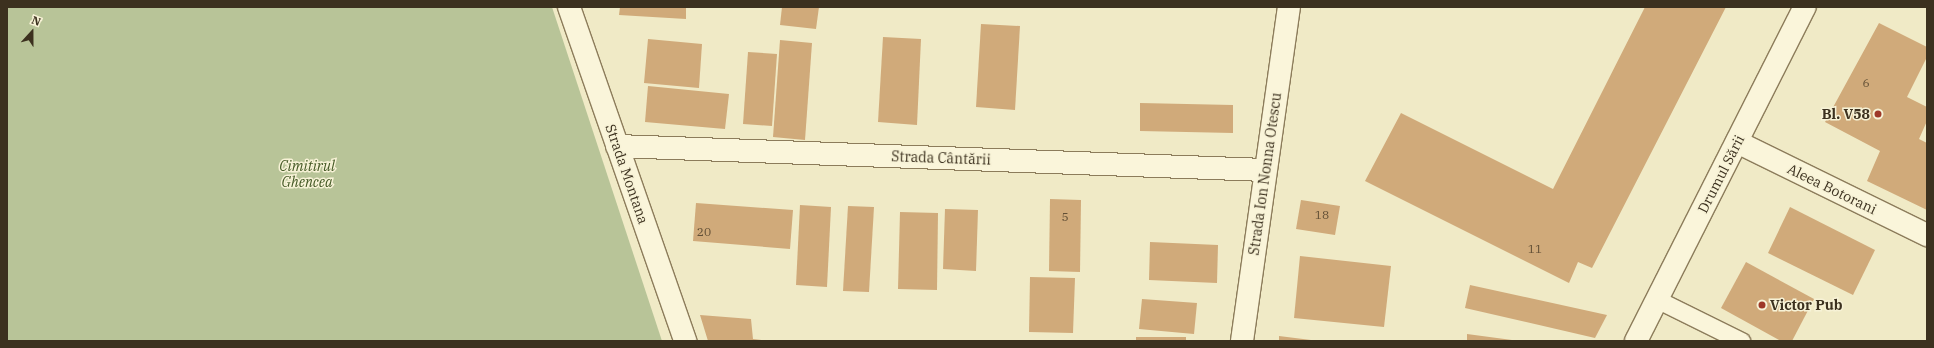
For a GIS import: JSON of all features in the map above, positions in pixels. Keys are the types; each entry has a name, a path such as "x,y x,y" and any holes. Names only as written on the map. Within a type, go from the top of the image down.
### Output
{"street":[{"name":"Strada Montana","path":"569,7 685,341"},
{"name":"Strada Ion Nonna Otescu","path":"1242,341 1264,170 1289,7"},
{"name":"Drumul Sării","path":"1636,341 1805,7"},
{"name":"Aleea Botorani","path":"1737,142 1927,235"},
{"name":"Strada Cântării","path":"617,146 1264,170"}],"lane":[{"path":"1658,300 1741,341"}],"green space":[{"name":"Cimitirul Ghencea","path":"7,7 552,7 662,341 7,341"}],"building":[{"path":"620,7 686,7 686,19 619,15"},
{"path":"782,7 819,7 816,29 780,25"},
{"path":"1645,7 1726,7 1592,268 1578,262 1569,283 1365,181 1401,113 1553,189"},
{"name":"Bl. V58","path":"1879,23 1927,47 1927,57 1907,97 1927,107 1927,121 1919,139 1927,143 1927,210 1867,181 1880,151 1825,122"},
{"path":"981,24 1020,26 1015,110 976,107"},
{"path":"883,37 921,39 917,125 878,122"},
{"path":"648,39 702,44 699,88 644,83"},
{"path":"780,40 812,43 805,140 773,137"},
{"path":"748,52 777,54 772,126 743,124"},
{"path":"648,86 729,94 725,129 645,122"},
{"path":"1140,103 1233,105 1233,133 1140,131"},
{"path":"1050,199 1081,200 1080,272 1049,271"},
{"path":"1301,200 1340,206 1335,235 1296,229"},
{"path":"696,203 793,210 790,249 693,241"},
{"path":"800,205 831,207 827,287 796,285"},
{"path":"848,206 874,207 869,292 843,291"},
{"path":"1790,207 1875,250 1853,295 1768,253"},
{"path":"945,209 978,210 976,271 943,269"},
{"path":"900,212 938,213 937,290 898,289"},
{"path":"1150,242 1218,245 1217,283 1149,280"},
{"path":"1300,256 1391,266 1384,327 1294,318"},
{"path":"1746,262 1814,299 1792,341 1781,341 1721,308"},
{"path":"1030,277 1075,278 1073,333 1029,332"},
{"path":"1470,285 1607,315 1595,338 1465,308"},
{"path":"1142,299 1197,303 1194,334 1139,329"},
{"path":"700,315 751,319 753,339 772,341 708,341"},
{"path":"1467,334 1512,340 1467,341"},
{"path":"1279,336 1311,340 1311,341 1279,341"},
{"path":"1136,337 1186,337 1186,341 1136,341"}],"place":[{"name":"Bl. V58","path":"1878,114"},
{"name":"Victor Pub","path":"1762,305"}]}
